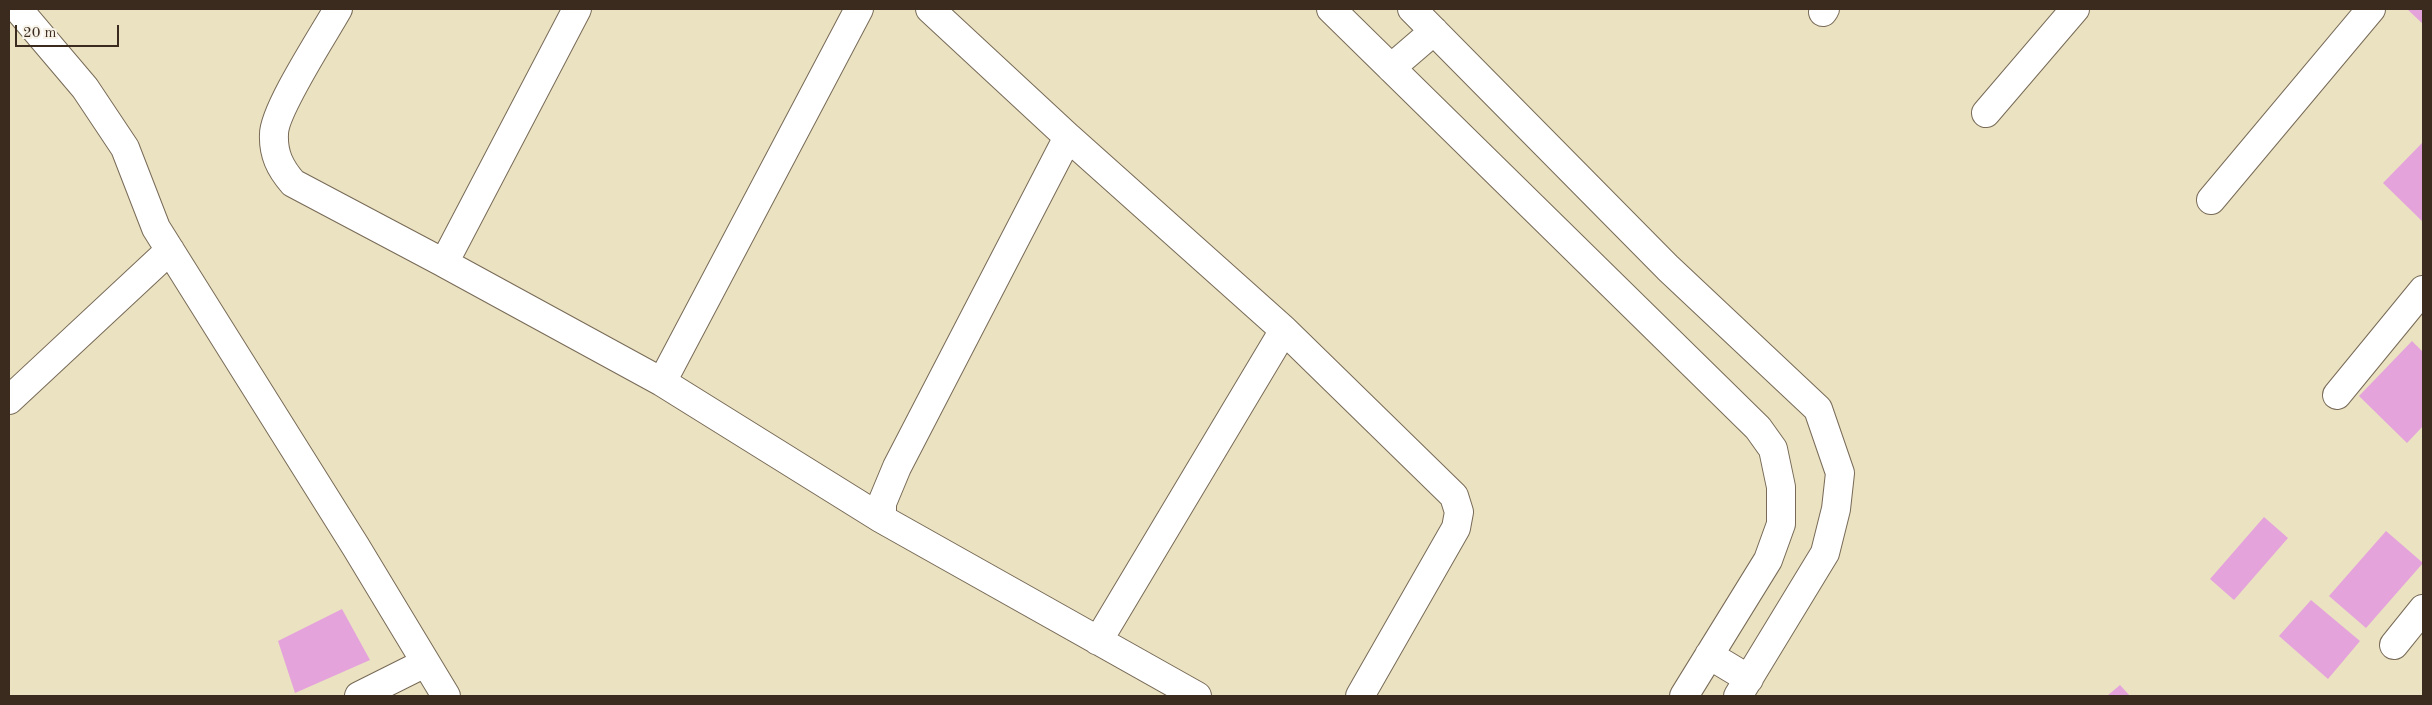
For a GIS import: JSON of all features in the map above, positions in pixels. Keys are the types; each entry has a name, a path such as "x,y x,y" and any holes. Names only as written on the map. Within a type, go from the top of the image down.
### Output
{"street":[{"path":"18,9 85,88 125,148 156,228 356,547 446,696"},
{"path":"338,9 281,109 274,133 276,155 281,170 292,182 662,382 882,519 1197,696"},
{"path":"444,263 576,9"},
{"path":"662,382 859,9"},
{"path":"930,9 1068,137 1284,330 1454,496 1459,512 1456,528 1360,696"},
{"path":"1331,9 1758,428 1773,449 1782,486 1782,524 1768,560 1684,696"},
{"path":"1412,9 1668,268 1818,409 1840,473 1836,509 1825,553 1744,688 1709,655"},
{"path":"1986,113 2075,9"},
{"path":"2211,200 2371,9"},
{"path":"1391,68 1434,31"},
{"path":"882,519 882,503 897,467 1068,137"},
{"path":"9,400 170,250"},
{"path":"2337,394 2423,290"},
{"path":"1098,641 1284,330"},
{"path":"2394,645 2423,609"},
{"path":"359,696 425,663"}],"building":[{"path":"2407,9 2423,9 2423,24"},
{"path":"2423,142 2423,222 2383,183"},
{"path":"2412,341 2423,352 2423,426 2407,443 2359,396"},
{"path":"2264,517 2288,538 2234,600 2210,579"},
{"path":"2386,531 2423,563 2366,628 2329,596"},
{"path":"2311,600 2360,641 2328,679 2279,636"},
{"path":"342,609 370,660 295,693 278,641"},
{"path":"2120,685 2130,696 2107,696"}]}
